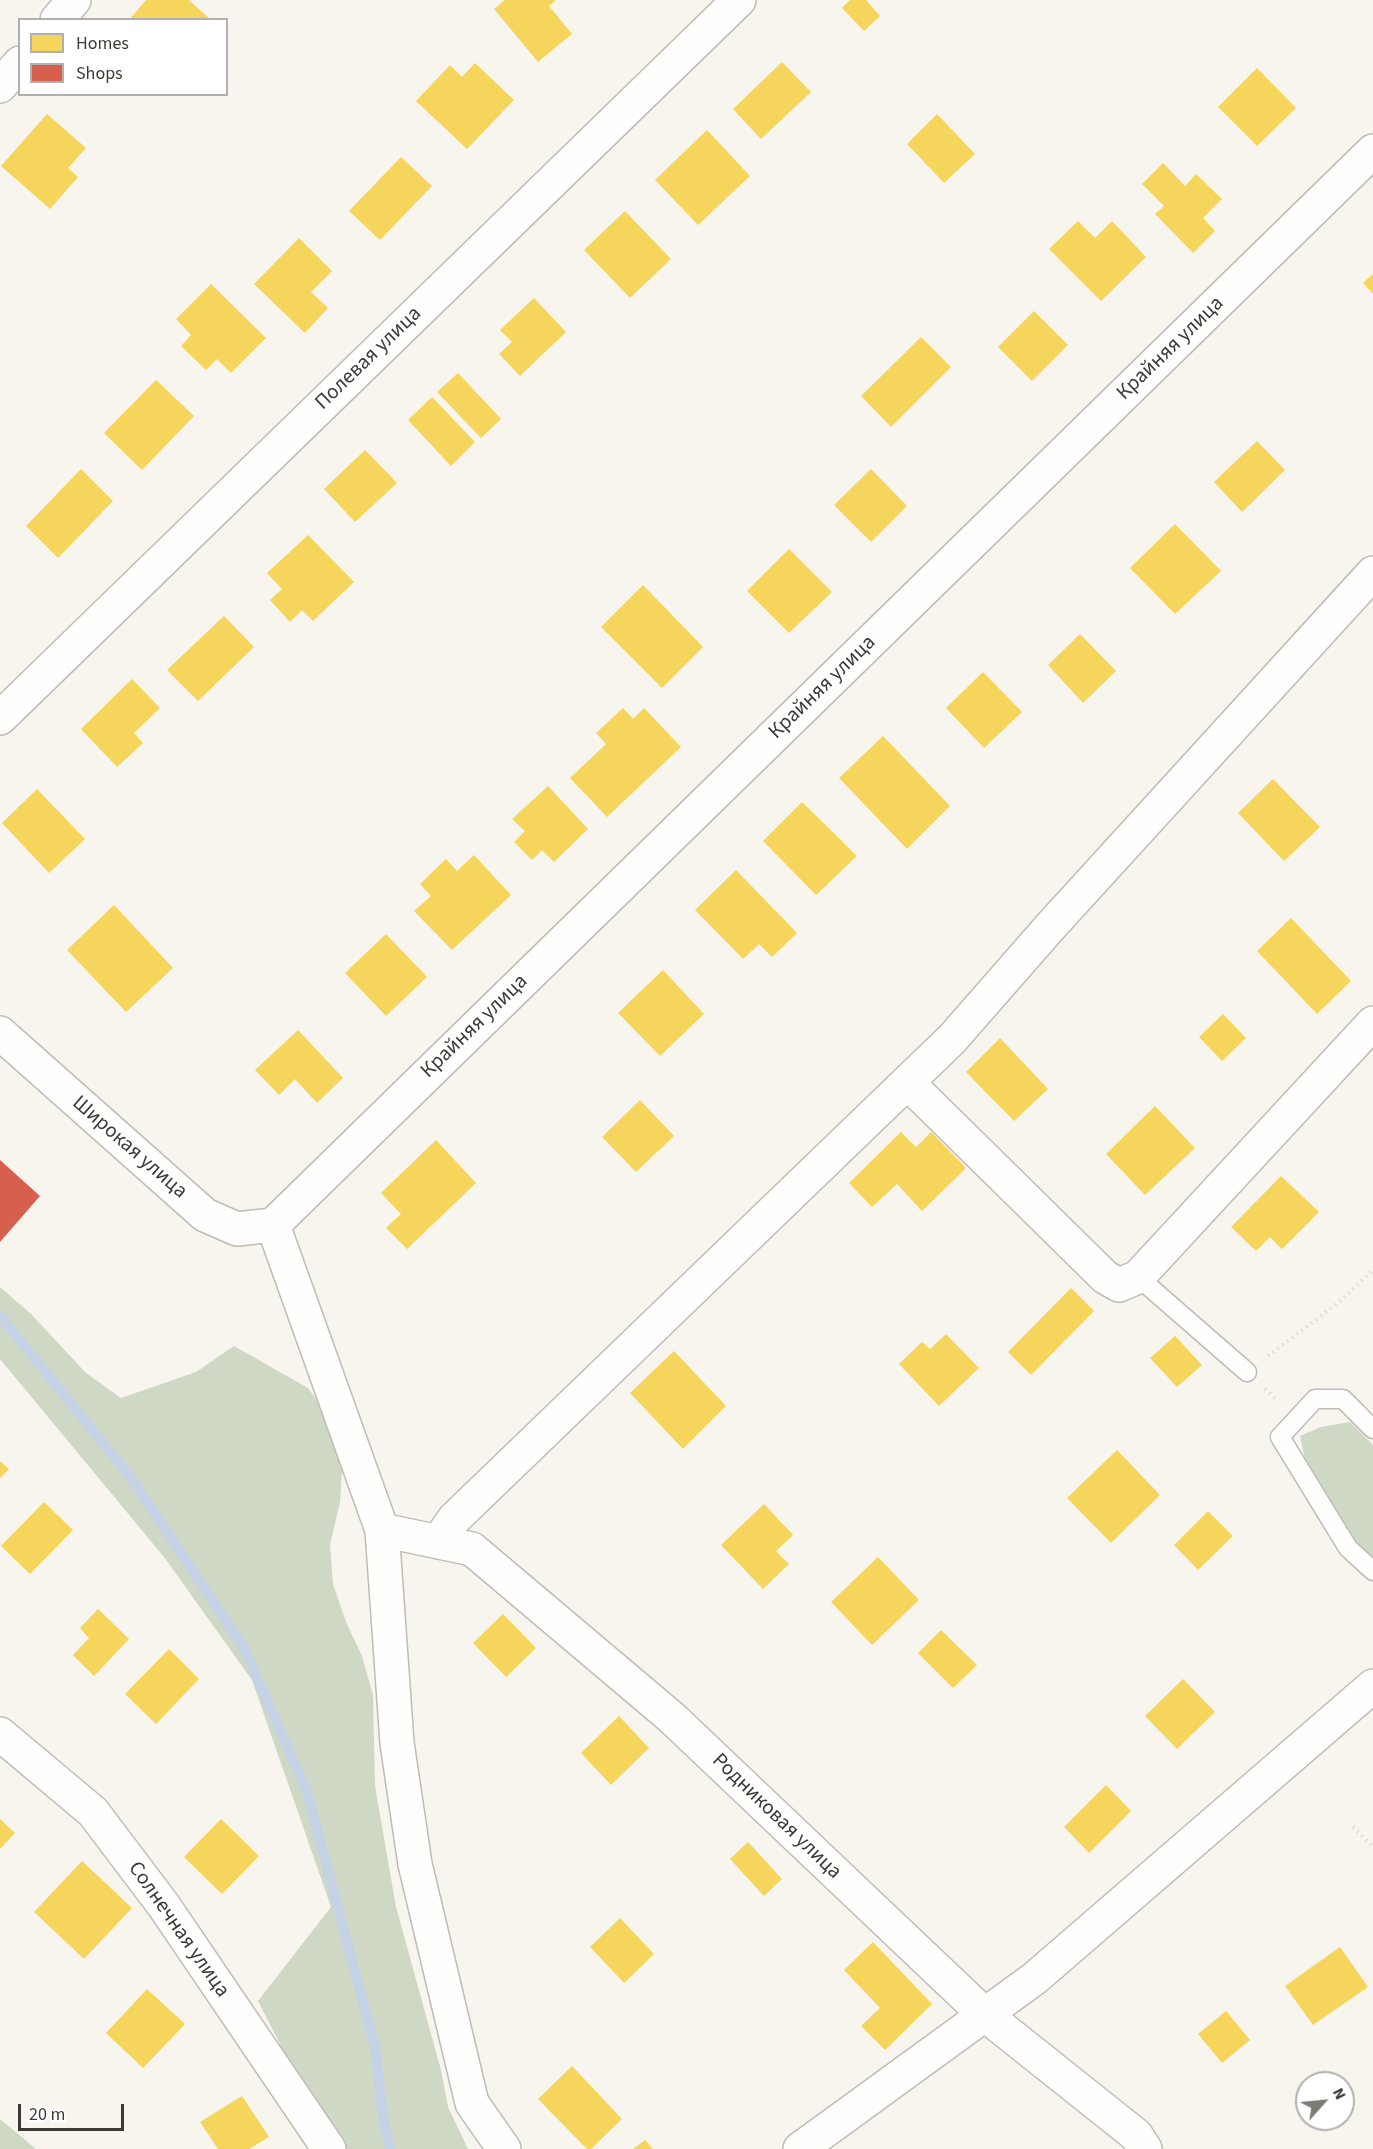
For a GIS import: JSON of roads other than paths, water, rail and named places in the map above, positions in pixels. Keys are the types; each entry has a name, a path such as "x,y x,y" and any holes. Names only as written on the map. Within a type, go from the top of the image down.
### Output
{"street":[{"path":"59,18 74,0"},
{"name":"Полевая улица","path":"0,718 739,0"},
{"path":"0,86 18,65"},
{"name":"Крайняя улица","path":"273,1225 1373,151"},
{"path":"438,1542 454,1519 952,1039 1058,918 1373,573"},
{"path":"908,1083 1105,1277 1119,1285 1138,1277 1373,1023"},
{"name":"Широкая улица","path":"0,1034 205,1215 237,1229 273,1225"},
{"path":"273,1225 382,1530 398,1743 415,1864 472,2103 504,2149"},
{"name":"Родниковая улица","path":"382,1530 472,1550 671,1717 984,2014 1136,2135 1145,2149"},
{"path":"800,2149 1035,1978 1373,1686"},
{"name":"Солнечная улица","path":"0,1734 93,1812 164,1906 329,2149"}],"lane":[{"path":"1138,1277 1247,1372"},
{"path":"1373,1429 1343,1399 1315,1399 1280,1437 1348,1548 1373,1571"}],"waterway":[{"path":"0,1316 131,1478 244,1648 307,1792 375,2047 383,2118 390,2149"}]}
